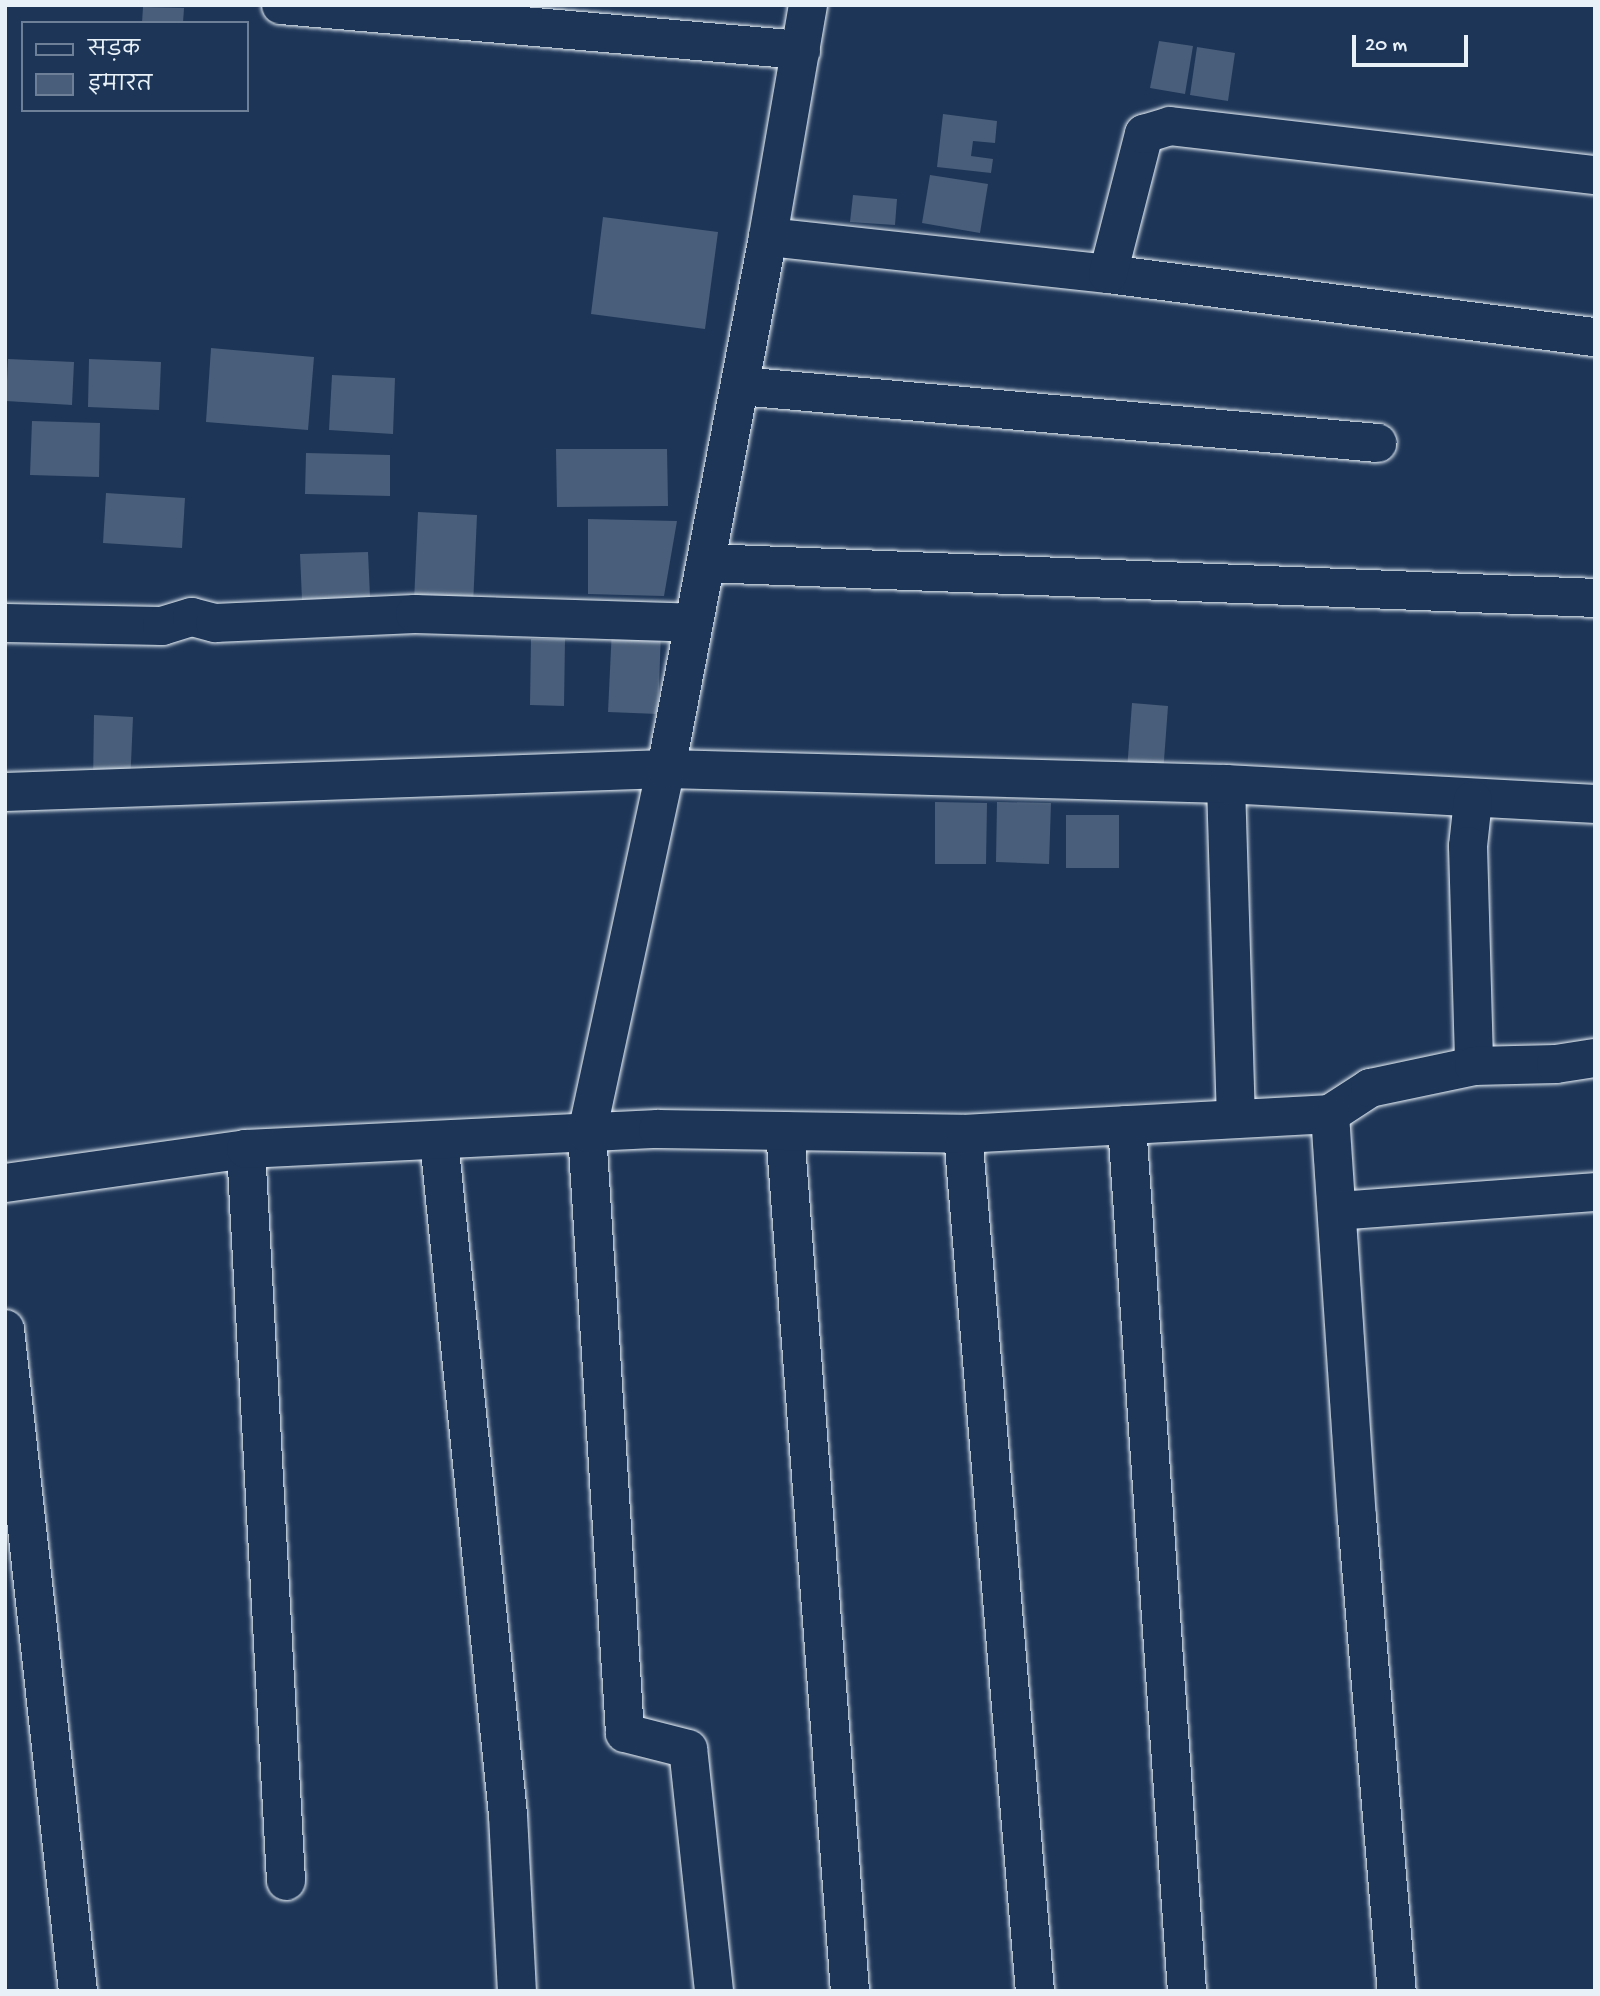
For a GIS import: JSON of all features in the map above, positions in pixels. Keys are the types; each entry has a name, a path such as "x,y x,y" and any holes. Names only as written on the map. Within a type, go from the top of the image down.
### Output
{"street":[{"path":"281,5 801,50"},
{"path":"714,1991 688,1749 625,1732 587,1133 666,769 768,237 808,5"},
{"path":"1108,274 1144,134 1170,126 1595,175"},
{"path":"768,237 1108,274 1595,337"},
{"path":"740,386 1377,443"},
{"path":"706,563 1595,598"},
{"path":"5,623 162,626 192,617 215,623 415,614 694,623"},
{"path":"5,792 666,769 1226,785 1473,800 1595,804"},
{"path":"1226,785 1236,1118"},
{"path":"1473,800 1468,846 1474,1066"},
{"path":"5,1183 246,1149 587,1133 785,1131 963,1134 1330,1114 1370,1088 1474,1066 1556,1064 1595,1058"},
{"path":"1330,1114 1357,1518 1396,1991"},
{"path":"1127,1125 1187,1991"},
{"path":"785,1131 850,1991"},
{"path":"963,1134 1035,1991"},
{"path":"439,1140 508,1815 517,1991"},
{"path":"246,1149 286,1881"},
{"path":"1337,1211 1595,1192"},
{"path":"5,1329 78,1991"}],"building":[{"path":"143,7 184,8 183,21 142,21"},
{"path":"1159,41 1193,46 1185,94 1150,88"},
{"path":"1197,47 1235,53 1228,101 1190,95"},
{"path":"943,114 997,121 995,143 973,141 971,156 993,159 991,173 937,167"},
{"path":"930,175 988,184 980,233 922,223"},
{"path":"853,195 897,199 895,225 850,222"},
{"path":"603,217 718,232 705,329 591,314"},
{"path":"211,348 314,357 308,430 206,422"},
{"path":"8,359 74,362 72,405 6,401"},
{"path":"89,359 161,362 159,410 88,407"},
{"path":"332,375 395,378 393,434 329,430"},
{"path":"32,421 100,423 99,477 30,475"},
{"path":"556,449 667,449 668,506 557,507"},
{"path":"306,453 390,455 390,496 305,494"},
{"path":"106,493 185,498 182,548 103,543"},
{"path":"418,512 477,515 473,606 414,602"},
{"path":"588,519 677,521 664,596 588,594"},
{"path":"368,552 370,597 302,600 300,554"},
{"path":"612,628 661,631 658,714 608,712"},
{"path":"531,639 565,639 564,706 530,705"},
{"path":"1132,703 1168,706 1163,774 1127,771"},
{"path":"94,715 133,717 130,786 93,785"},
{"path":"935,802 987,803 986,864 935,864"},
{"path":"997,802 1051,803 1049,864 996,862"},
{"path":"1066,815 1119,815 1119,868 1066,868"}]}
